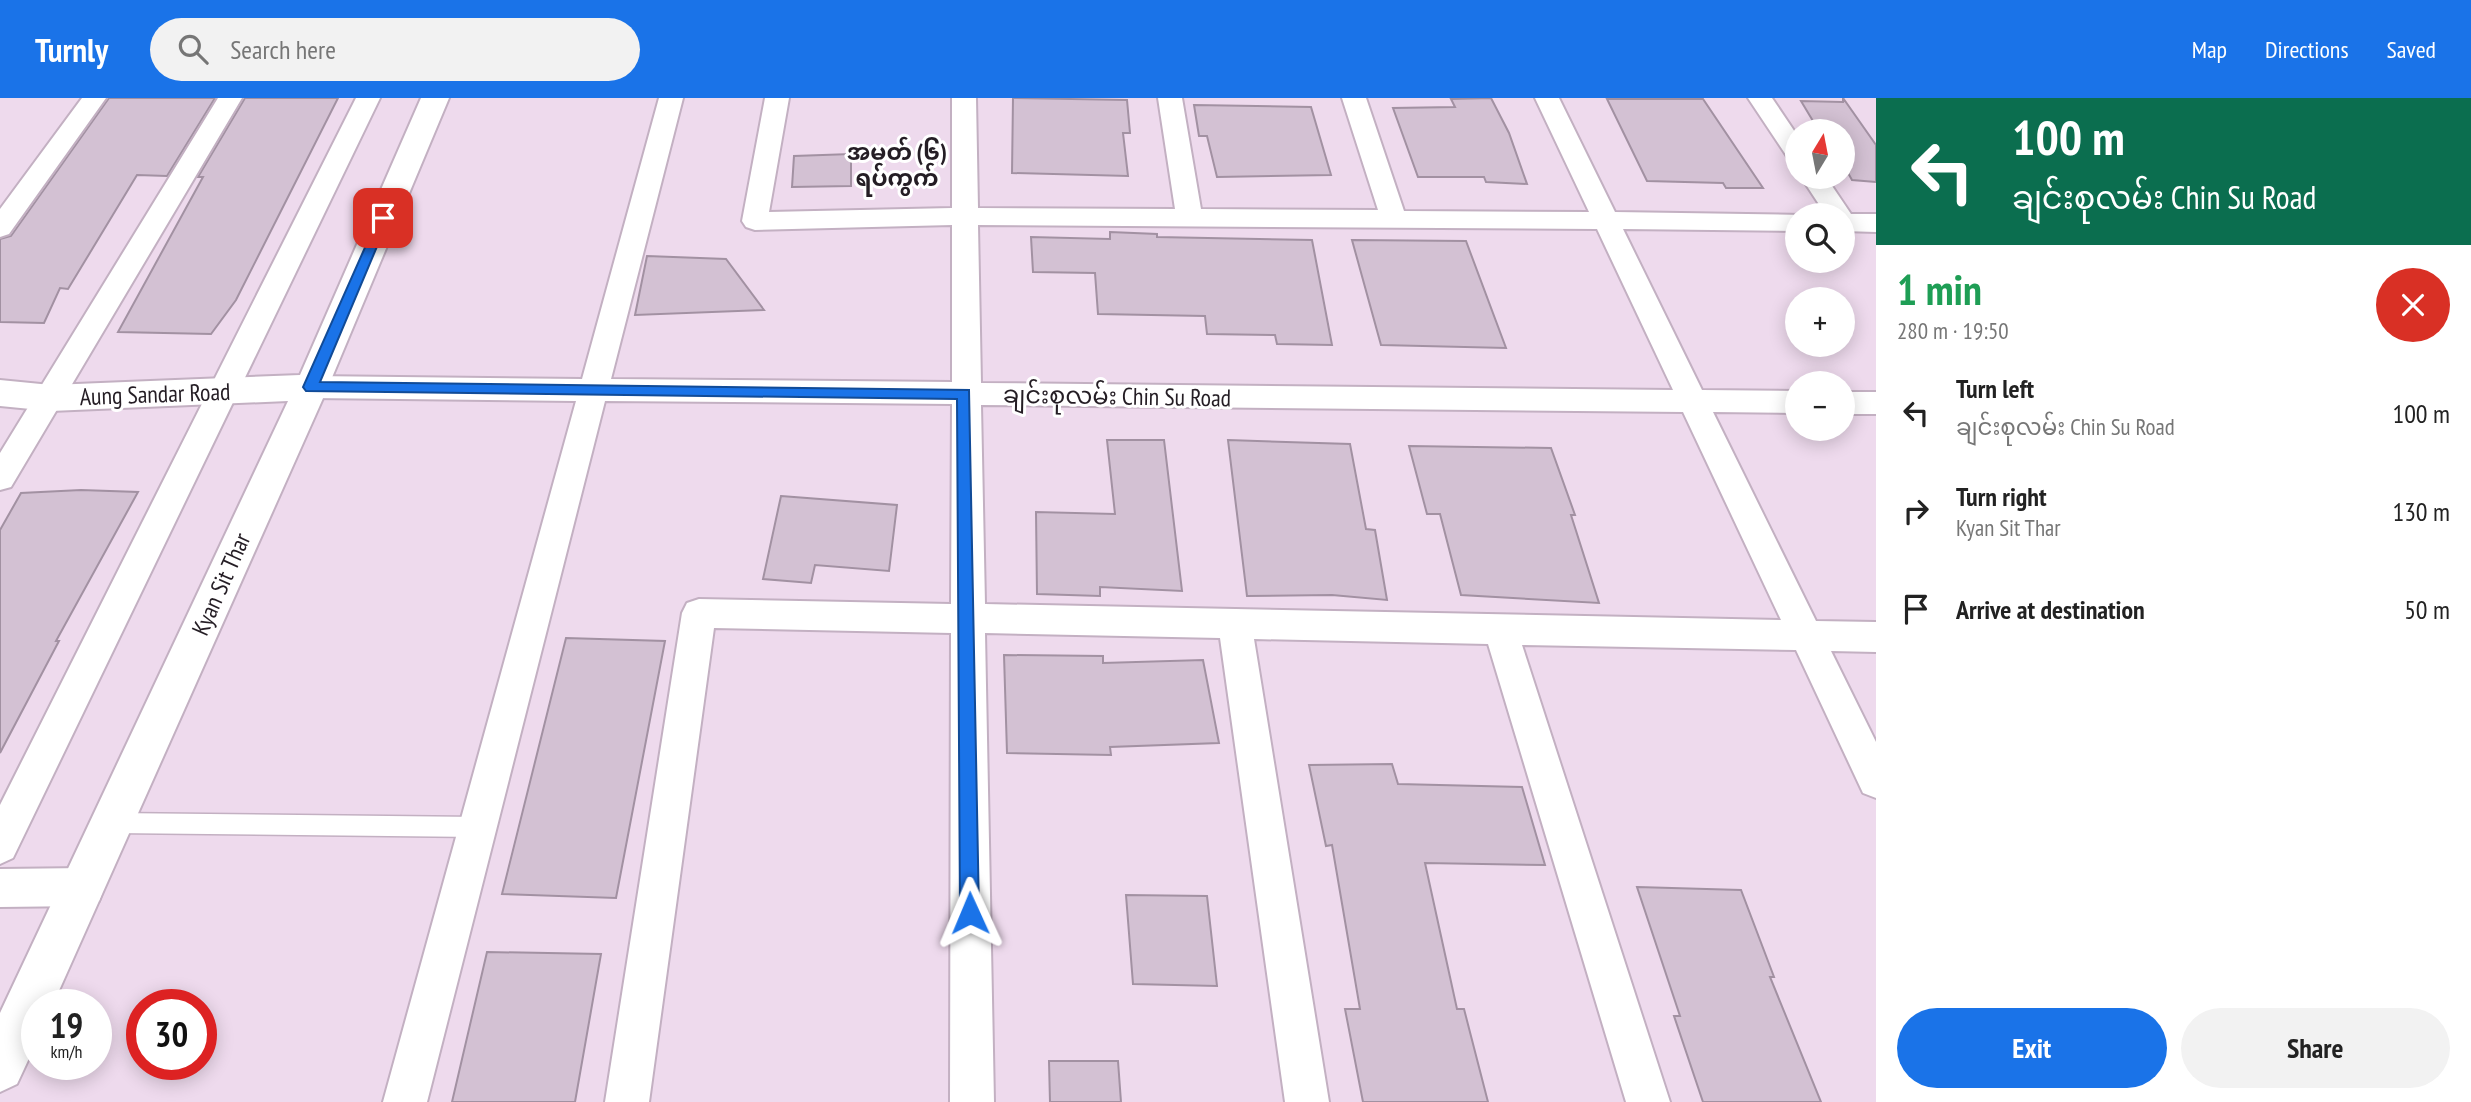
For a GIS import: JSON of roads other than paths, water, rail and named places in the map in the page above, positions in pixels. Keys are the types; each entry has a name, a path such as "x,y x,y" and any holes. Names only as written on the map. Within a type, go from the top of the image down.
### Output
{"main road":[{"name":"Kyan Sit Thar","path":"0,1067 85,887 310,387 435,98"},
{"name":"Aung Sandar Road","path":"0,393 51,398 310,387"}],"street":[{"path":"0,228 94,98"},
{"path":"0,478 51,398 230,98"},
{"path":"0,845 368,98"},
{"path":"405,1102 671,98"},
{"path":"777,98 755,221 963,216 1785,222"},
{"path":"964,98 964,394 972,1102"},
{"path":"1170,98 1189,217"},
{"path":"1354,98 1394,219"},
{"path":"1547,98 1876,781"},
{"path":"1760,98 1785,135"},
{"path":"1855,222 1876,223"},
{"name":"ချင်းစုလမ်း Chin Su Road","path":"310,387 1785,402"},
{"path":"1855,403 1876,403"},
{"path":"627,1102 699,613 1876,637"},
{"path":"1235,623 1307,1102"},
{"path":"1500,629 1647,1102"},
{"path":"0,888 85,887"}],"lane":[{"path":"113,823 478,827"}],"district":[{"name":"အမှတ် (၆) ရပ်ကွက်","path":"897,164"}]}
